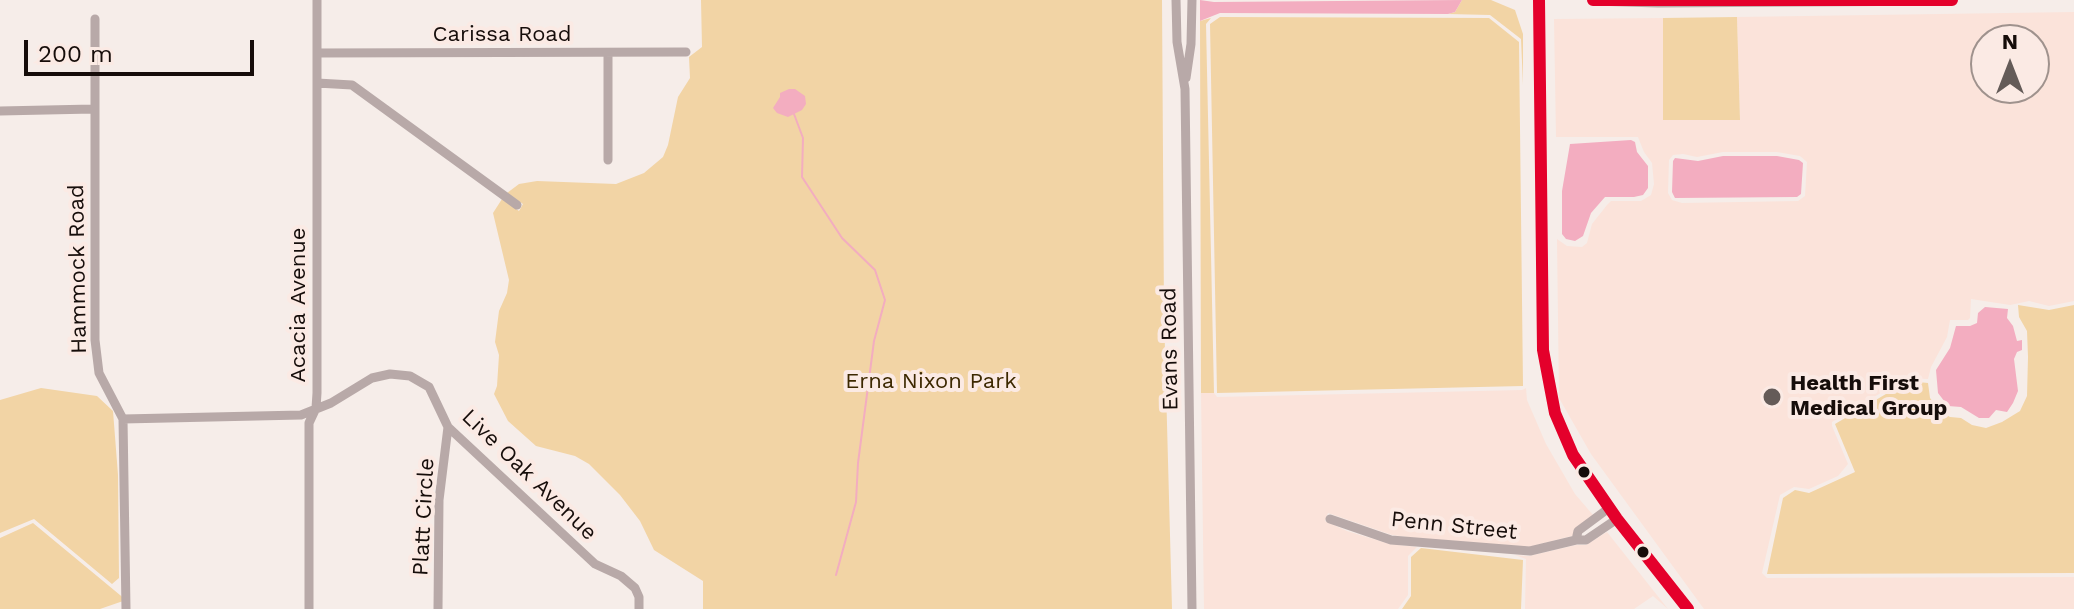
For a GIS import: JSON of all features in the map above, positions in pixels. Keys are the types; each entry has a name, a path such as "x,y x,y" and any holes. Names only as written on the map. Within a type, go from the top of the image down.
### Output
{"main road":[{"path":"1593,0 1952,0"}],"street":[{"name":"Acacia Avenue","path":"309,609 309,423 316,408 317,0"},
{"name":"Evans Road","path":"1176,0 1177,42 1185,89"},
{"name":"Evans Road","path":"1192,0 1191,44 1185,89 1192,609"},
{"path":"1539,0 1543,350 1555,413 1573,455 1617,519 1688,609"},
{"name":"Hammock Road","path":"95,19 95,340 99,373 123,419 126,609"},
{"name":"Carissa Road","path":"317,53 686,52"},
{"path":"608,53 608,160"},
{"path":"317,83 352,85 517,205"},
{"path":"0,111 93,109"},
{"name":"Live Oak Avenue","path":"123,419 301,415 331,403 372,378 390,374 410,376 429,387 448,427 595,564 621,576 635,588 639,609"},
{"name":"Platt Circle","path":"438,609 439,500 448,427"},
{"path":"1576,540 1578,531 1609,508"},
{"name":"Penn Street","path":"1330,519 1391,540 1530,551 1586,540 1617,519"}],"shaded area":[{"path":"1200,0 1462,0 1455,12 1448,14 1220,13 1200,21"},
{"path":"2074,12 2074,301 2049,306 2029,301 2010,305 1971,299 1968,320 1950,320 1947,337 1928,379 1906,378 1832,422 1848,464 1838,476 1809,489 1794,487 1780,495 1762,573 1767,578 2074,577 2074,609 1704,609 1591,454 1559,398 1557,239 1567,246 1582,247 1587,243 1592,224 1611,201 1641,201 1651,195 1654,184 1652,163 1638,137 1556,137 1554,19 1663,18 1663,120 1740,119 1737,17","holes":["1723,152 1777,152 1800,156 1807,162 1805,196 1798,201 1682,203 1672,200 1668,193 1669,160 1673,155 1697,157"]},
{"path":"795,89 805,96 806,104 802,110 788,117 773,108 780,93"},
{"path":"1631,140 1648,166 1648,188 1643,195 1634,197 1605,197 1591,213 1583,236 1575,241 1566,239 1562,234 1562,191 1570,144"},
{"path":"1723,156 1777,156 1799,160 1803,163 1801,194 1797,197 1675,198 1672,192 1675,158 1698,161"},
{"path":"1985,307 2008,309 2007,318 2017,341 2022,340 2022,350 2017,352 2014,359 2018,391 2013,403 2007,412 1996,410 1989,418 1979,418 1961,407 1948,406 1938,393 1936,370 1950,348 1956,326 1977,323 1978,313"},
{"path":"1526,388 1527,400 1546,444 1575,494 1593,515 1572,536 1529,547 1438,541 1392,535 1328,513 1325,521 1347,531 1390,544 1417,547 1408,556 1408,595 1398,609 1204,609 1201,393 1214,393 1217,397"},
{"path":"1607,532 1668,609 1653,596 1634,609 1525,609 1526,559 1515,555 1529,556 1586,545"}],"green space":[{"name":"Erna Nixon Park","path":"701,0 1162,0 1164,313 1172,609 703,609 703,581 654,550 640,521 620,495 589,464 575,456 536,446 508,421 494,394 499,355 495,342 499,311 509,280 493,213 502,199 519,211 523,204 507,193 519,184 537,181 616,184 644,173 663,157 678,97 690,78 689,57 702,47"},
{"path":"1462,0 1491,0 1515,10 1523,34 1523,85 1521,39 1490,15 1448,14 1455,12"},
{"path":"1220,17 1489,18 1519,42 1523,386 1217,393 1210,24"},
{"path":"1737,17 1740,120 1663,120 1663,18"},
{"path":"1211,18 1206,24 1214,393 1201,393 1200,21"},
{"path":"2018,305 2049,310 2074,305 2074,573 1767,574 1783,498 1795,490 1809,493 1855,472 1835,424 1908,381 1928,383 1930,398 1939,410 1972,425 1986,428 2020,411 2027,396 2028,357 2027,331 2019,317"},
{"path":"41,388 97,396 113,411 118,475 119,578 112,584 34,519 0,533 0,400"},
{"path":"33,523 126,600 100,609 0,609 0,538"},
{"path":"1421,548 1523,560 1521,609 1402,609 1411,596 1411,557"}],"waterway":[{"path":"794,114 803,138 802,177 842,238 875,270 885,300 874,341 856,502 836,575"}],"transit line":[{"path":"1539,0 1543,350 1555,413 1573,455 1617,519 1688,609"},
{"path":"1593,0 1952,0"}],"place":[{"name":"Health First Medical Group","path":"1772,397"}]}
